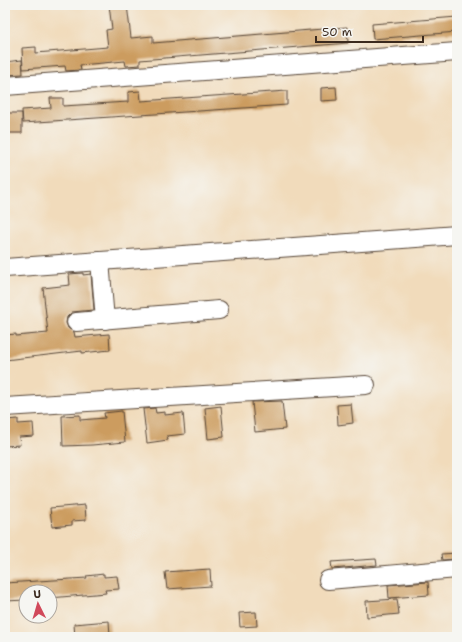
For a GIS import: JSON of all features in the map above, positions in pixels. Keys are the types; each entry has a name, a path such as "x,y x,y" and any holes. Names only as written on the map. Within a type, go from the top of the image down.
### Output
{"street":[{"path":"5,86 457,52"},
{"path":"5,268 457,235"},
{"path":"100,261 105,320"},
{"path":"76,322 220,310"},
{"path":"5,408 366,385"},
{"path":"328,580 457,569"}],"building":[{"path":"109,5 127,5 131,38 153,36 153,43 347,27 348,43 140,60 140,65 126,66 125,61 80,65 81,70 66,71 65,66 23,69 22,48 36,47 36,53 108,47 106,30 112,29"},
{"path":"457,17 457,32 373,39 372,24"},
{"path":"22,60 23,74 5,75 5,62"},
{"path":"336,87 337,100 321,101 321,88"},
{"path":"140,91 141,101 287,91 287,105 23,123 22,110 51,108 50,98 63,98 63,106 128,102 128,92"},
{"path":"7,113 22,113 22,133 5,133 5,115 7,115"},
{"path":"83,273 83,275 91,274 94,310 72,312 67,317 66,323 68,328 74,332 75,337 109,334 110,350 82,353 82,351 5,360 5,335 16,334 16,336 48,333 43,288 70,285 69,274"},
{"path":"282,401 285,429 255,432 252,402"},
{"path":"351,404 353,423 338,425 337,405"},
{"path":"221,406 224,437 208,439 205,408"},
{"path":"155,408 156,413 165,412 165,415 183,413 185,434 167,436 168,440 147,443 143,409"},
{"path":"122,411 125,442 63,446 62,416 80,415 80,420 105,418 104,413"},
{"path":"18,419 18,424 33,423 34,436 19,437 20,445 5,446 5,420"},
{"path":"85,505 86,520 72,521 72,525 52,527 50,508"},
{"path":"457,553 457,559 442,560 441,554"},
{"path":"376,559 377,565 332,569 331,562"},
{"path":"210,569 211,586 167,589 165,572"},
{"path":"104,574 104,577 117,576 119,589 105,590 106,593 58,597 58,584 18,584 18,600 5,601 5,583 87,578 86,576"},
{"path":"428,582 429,595 389,598 388,585"},
{"path":"397,599 399,614 367,617 366,601"},
{"path":"256,612 257,626 240,627 239,613"},
{"path":"109,621 110,636 75,637 74,624"}]}
